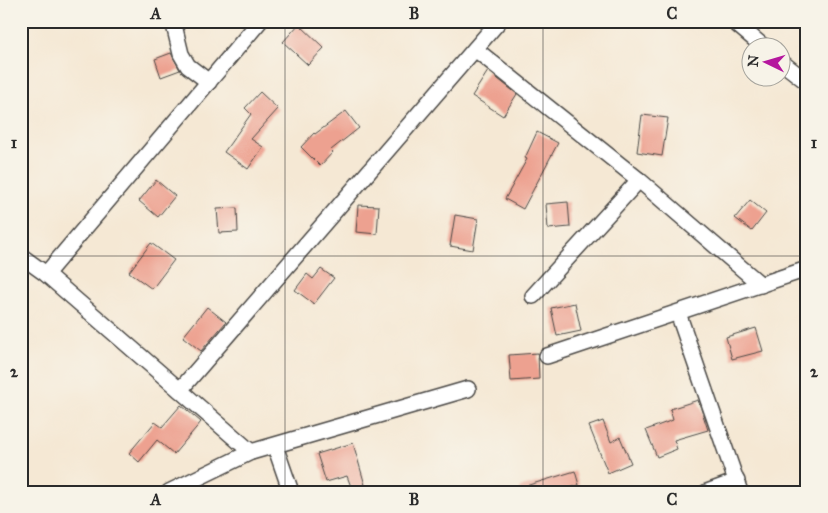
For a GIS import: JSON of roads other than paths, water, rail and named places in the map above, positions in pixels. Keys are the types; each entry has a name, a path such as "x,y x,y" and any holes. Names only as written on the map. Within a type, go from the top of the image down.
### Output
{"street":[{"path":"173,21 181,54 188,66 209,82"},
{"path":"46,274 260,21"},
{"path":"180,390 499,21"},
{"path":"742,24 755,38"},
{"path":"475,49 639,180 761,285"},
{"path":"790,68 807,82"},
{"path":"532,296 639,180"},
{"path":"21,256 46,274 251,452"},
{"path":"547,356 807,269"},
{"path":"678,313 739,486 707,492"},
{"path":"169,492 251,452 468,389"},
{"path":"275,446 291,492"}]}
